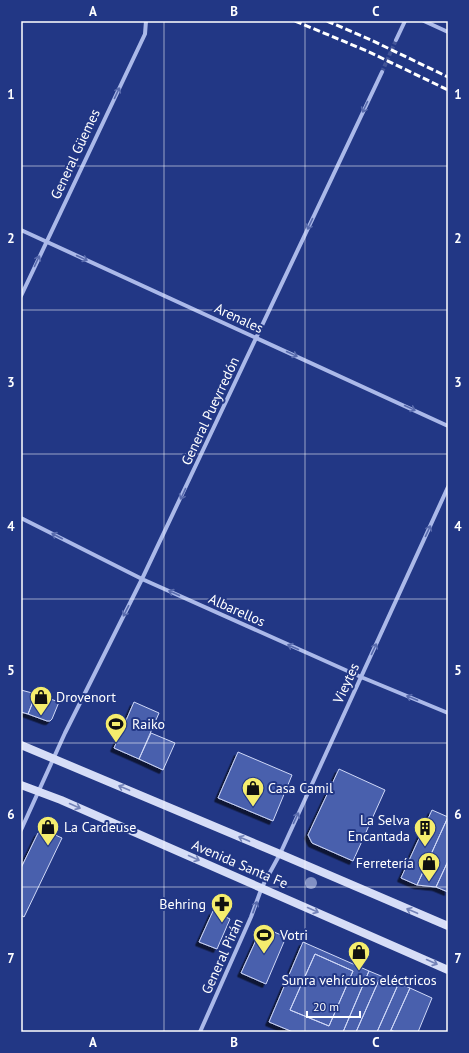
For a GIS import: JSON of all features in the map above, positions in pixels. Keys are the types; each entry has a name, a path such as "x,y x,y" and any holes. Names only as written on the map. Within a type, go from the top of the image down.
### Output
{"main road":[{"name":"Avenida Santa Fe","path":"21,745 55,758 448,926"},
{"name":"Avenida Santa Fe","path":"21,785 39,791 448,970"}],"street":[{"name":"General Güemes","path":"21,296 145,34 146,21"},
{"path":"396,40 405,21"},
{"path":"424,21 448,32"},
{"name":"General Pueyrredón","path":"21,830 55,758 65,732 142,579 382,72"},
{"name":"Arenales","path":"21,230 448,426"},
{"name":"Vieytes","path":"262,888 280,854 448,487"},
{"name":"Albarellos","path":"21,518 142,579 361,677 448,713"},
{"name":"General Pirán","path":"200,1032 252,917 262,888"}],"building":[{"path":"21,690 36,694 28,714 21,712"},
{"path":"36,694 59,702 50,721 28,714"},
{"path":"134,702 159,713 139,759 114,748"},
{"path":"151,733 175,743 163,770 139,759"},
{"path":"238,752 292,775 273,821 218,798"},
{"path":"339,769 385,790 353,861 312,843 308,835"},
{"name":"La Selva Encantada","path":"432,810 448,817 417,885 401,878"},
{"path":"448,817 448,861 436,887 417,885"},
{"path":"44,830 62,838 24,917 21,915 21,868 38,833"},
{"path":"448,861 448,892 436,887"},
{"path":"213,911 230,919 217,949 199,942"},
{"name":"Votri","path":"262,927 286,937 266,984 241,973"},
{"path":"303,942 369,971 343,1032 293,1032 269,1022","holes":["315,954 353,971 329,1026 290,1010"]},
{"path":"315,954 353,971 329,1026 290,1010"},
{"path":"369,971 410,988 390,1032 377,1032 397,987 379,980 356,1032 343,1032"},
{"path":"379,980 397,987 377,1032 356,1032"},
{"path":"410,988 432,998 418,1032 395,1032 391,1030"}],"tunnel":[{"path":"382,72 396,40"}],"railway":[{"path":"295,21 367,51 448,90"},
{"path":"327,21 371,40 448,77"}],"place":[{"name":"Drovenort","path":"41,716"},
{"name":"Raiko","path":"116,744"},
{"name":"Casa Camil","path":"253,808"},
{"name":"La Cardeuse","path":"48,846"},
{"name":"La Selva Encantada","path":"425,848"},
{"name":"Ferretería","path":"429,882"},
{"name":"Behring","path":"222,924"},
{"name":"Votri","path":"264,954"},
{"name":"Sunra vehículos eléctricos","path":"359,972"}]}
